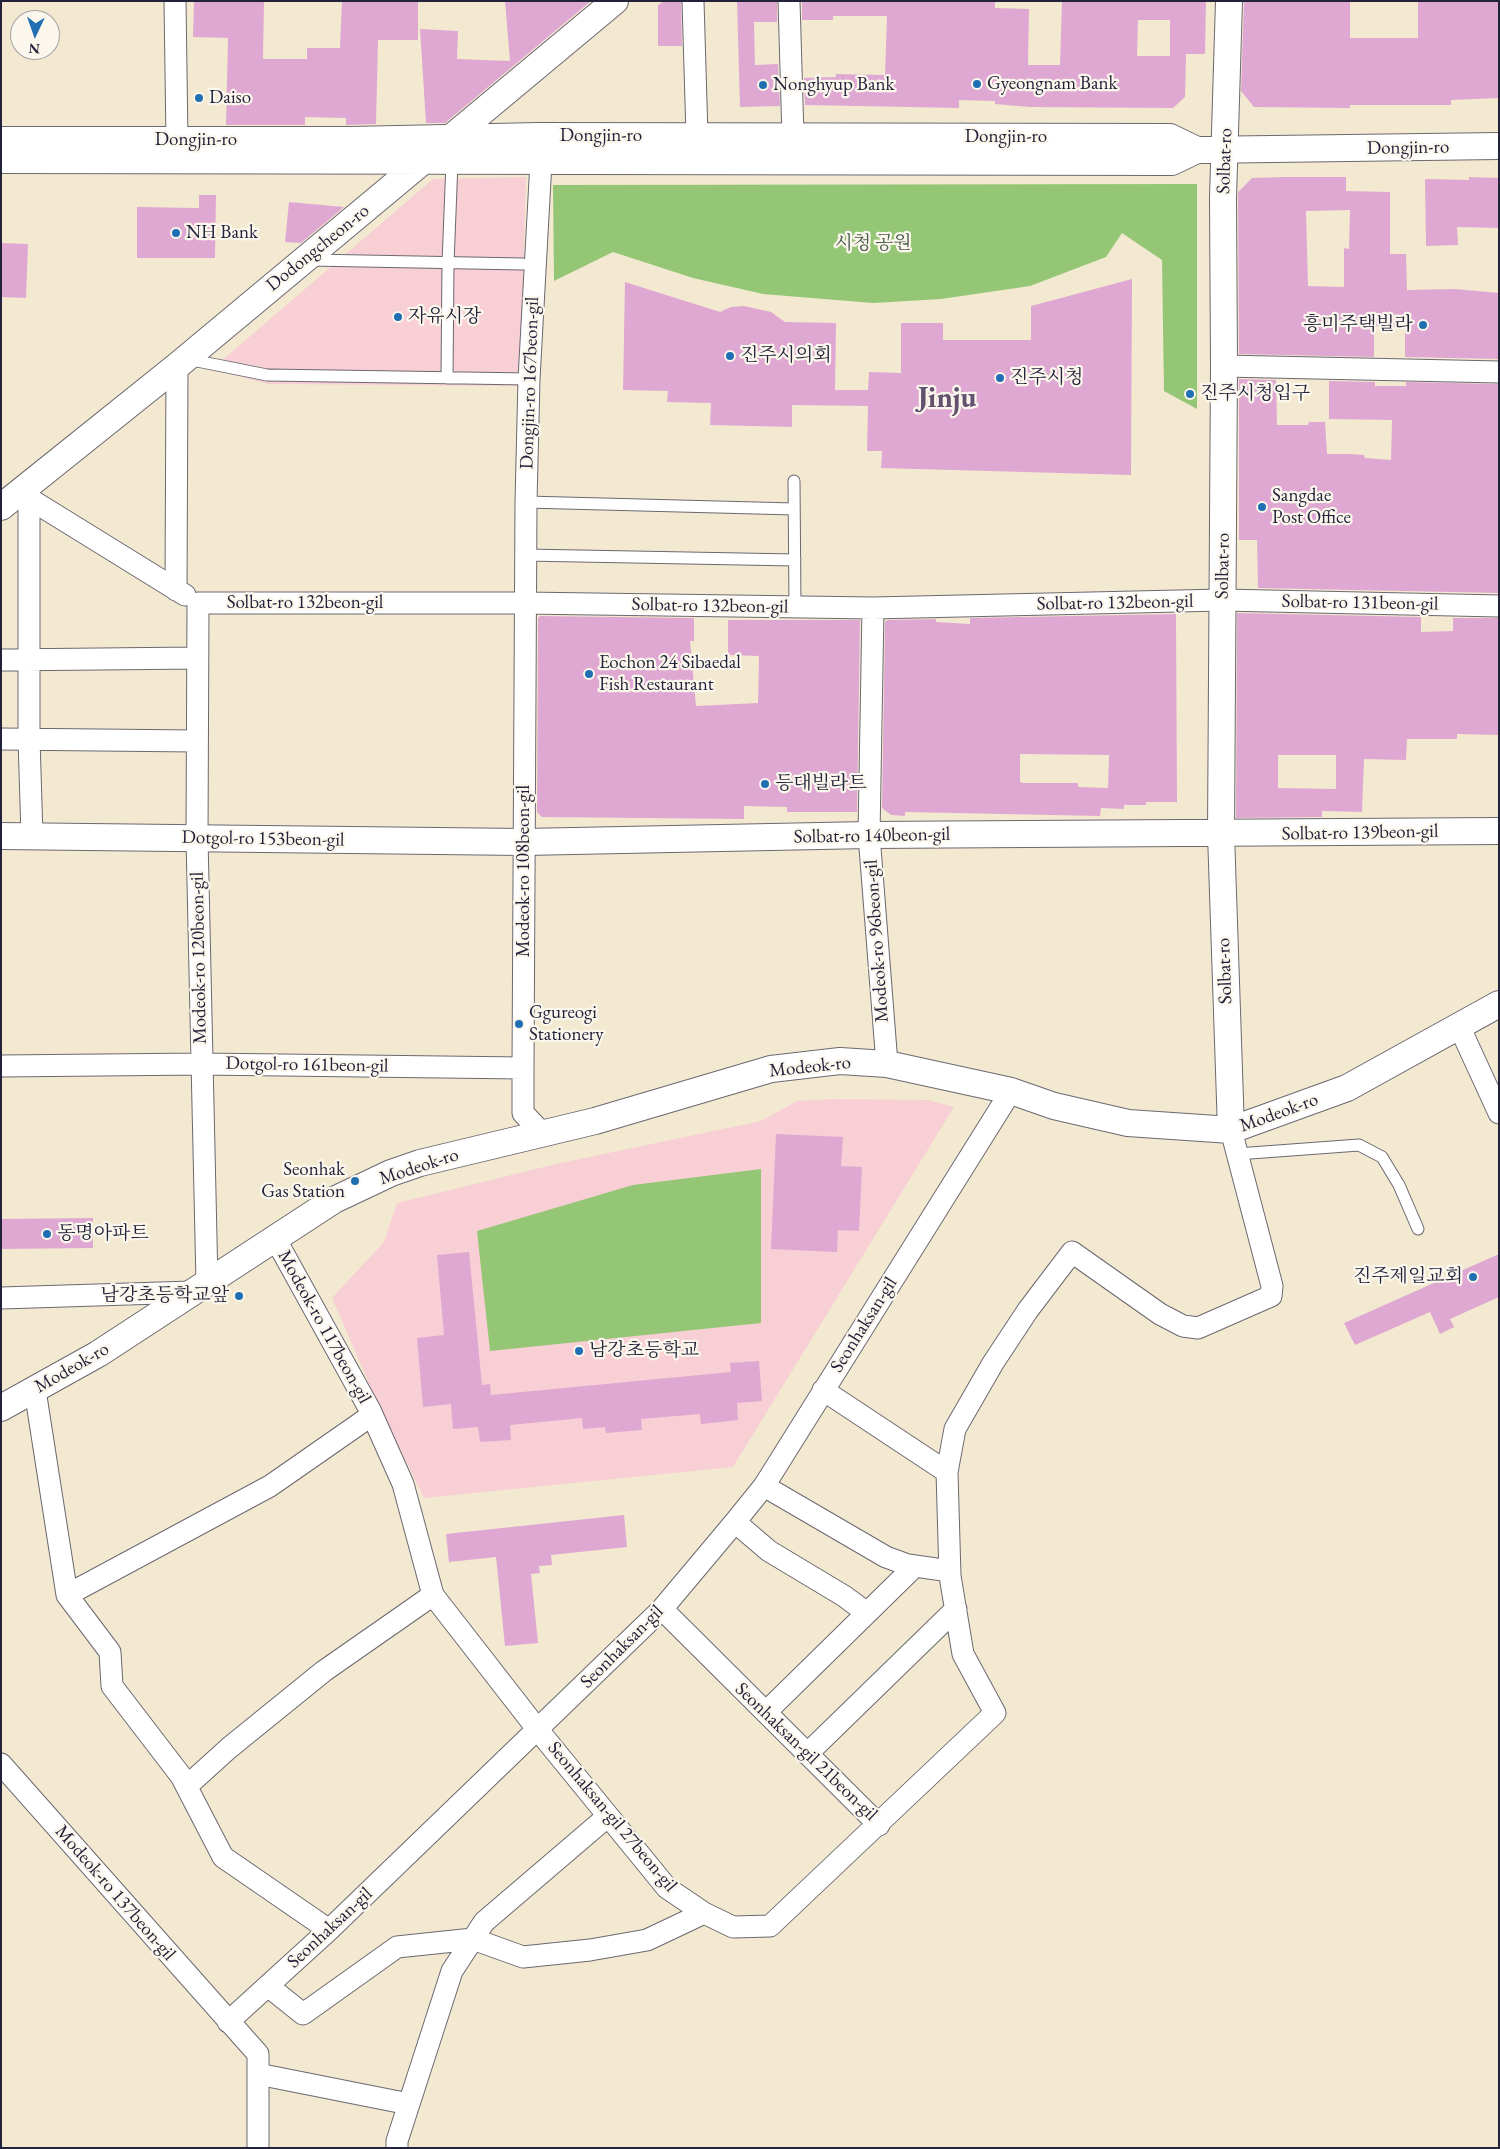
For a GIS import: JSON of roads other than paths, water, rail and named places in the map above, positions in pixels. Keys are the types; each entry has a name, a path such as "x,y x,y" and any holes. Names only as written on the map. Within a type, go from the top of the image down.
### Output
{"street":[{"path":"176,1 177,140"},
{"path":"451,151 615,1"},
{"path":"693,1 697,136"},
{"path":"789,1 793,137"},
{"name":"Solbat-ro","path":"1229,1 1224,150 1221,834 1234,1142"},
{"name":"Dongjin-ro","path":"1,160 181,159 423,162 451,151 697,136 1170,136 1197,150"},
{"name":"Dongjin-ro","path":"1,140 177,140 451,151 541,162 1172,162 1197,150 1499,146"},
{"name":"Dodongcheon-ro","path":"17,500 423,162"},
{"name":"Dongjin-ro 167beon-gil","path":"524,603 529,379 541,162"},
{"path":"176,590 181,362"},
{"path":"1224,366 1499,372"},
{"path":"17,500 198,603"},
{"path":"17,500 29,660 32,836"},
{"name":"Solbat-ro 131beon-gil","path":"1222,600 1499,606"},
{"name":"Solbat-ro 132beon-gil","path":"198,603 524,603 873,608 1222,600"},
{"name":"Modeok-ro 120beon-gil","path":"198,603 196,741 201,1064 199,1287"},
{"name":"Modeok-ro 108beon-gil","path":"524,603 523,1113 542,1133"},
{"name":"Modeok-ro 96beon-gil","path":"873,608 869,835 887,1064"},
{"path":"1,660 197,658"},
{"path":"1,739 196,741"},
{"name":"Solbat-ro 139beon-gil","path":"1221,834 1499,831"},
{"name":"Solbat-ro 140beon-gil","path":"524,842 869,835 1221,834"},
{"name":"Dotgol-ro 153beon-gil","path":"1,836 524,842"},
{"name":"Modeok-ro","path":"1,1408 98,1354 199,1287 276,1240 334,1200 391,1173 420,1163 604,1119 771,1069 840,1061 887,1064 1011,1091 1054,1106 1128,1123 1234,1142 1347,1088 1499,1004"},
{"path":"1459,1026 1499,1113"},
{"name":"Dotgol-ro 161beon-gil","path":"1,1066 201,1064 523,1068"},
{"name":"Seonhaksan-gil","path":"228,2022 329,1930 662,1609 764,1486 1011,1091"},
{"path":"807,1754 956,1609 950,1571 947,1472 955,1429 993,1363 1028,1310 1072,1252 1160,1314 1183,1326 1198,1328 1271,1296 1272,1286 1234,1142"},
{"name":"Modeok-ro 117beon-gil","path":"276,1240 372,1415 403,1484 433,1595 538,1730"},
{"name":"Modeok-ro","path":"1,1298 199,1287"},
{"path":"35,1390 67,1595 110,1652 112,1686 181,1776 223,1857 329,1930"},
{"path":"823,1390 947,1472"},
{"name":"Modeok-ro 117beon-gil","path":"67,1595 270,1486 372,1415"},
{"path":"764,1486 886,1557 915,1566 950,1571"},
{"path":"735,1522 769,1551 844,1596 867,1613"},
{"path":"766,1712 915,1566"},
{"path":"186,1786 229,1748 324,1672 433,1595"},
{"name":"Seonhaksan-gil 21beon-gil","path":"662,1609 879,1825 995,1713 964,1654 956,1609"},
{"name":"Seonhaksan-gil 27beon-gil","path":"538,1730 667,1888 704,1913 733,1927 770,1926 879,1825"},
{"name":"Modeok-ro 137beon-gil","path":"1,1764 228,2022"},
{"path":"397,2148 397,2141 452,1971 484,1922 608,1816"},
{"path":"268,1986 303,2014 397,1947 473,1939 523,1957 590,1950 647,1940 704,1913"},
{"path":"228,2022 258,2054 258,2148"},
{"path":"258,2074 409,2104"}],"lane":[{"path":"447,378 451,151"},
{"path":"303,260 523,264"},
{"path":"181,362 267,375 529,379"},
{"path":"794,482 795,607"},
{"path":"526,502 794,509"},
{"path":"525,555 795,560"},
{"path":"1234,1142 1358,1145 1382,1157 1399,1184 1418,1228"}],"place":[{"name":"Gyeongnam Bank","path":"977,84"},
{"name":"Nonghyup Bank","path":"763,85"},
{"name":"Daiso","path":"199,98"},
{"name":"NH Bank","path":"176,233"},
{"name":"자유시장","path":"398,317"},
{"name":"흥미주택빌라","path":"1423,325"},
{"name":"진주시의회","path":"730,356"},
{"name":"진주시청","path":"1000,378"},
{"name":"진주시청입구","path":"1190,394"},
{"name":"Sangdae Post Office","path":"1262,507"},
{"name":"Eochon 24 Sibaedal Fish Restaurant","path":"589,674"},
{"name":"등대빌라트","path":"765,784"},
{"name":"Ggureogi Stationery","path":"519,1024"},
{"name":"Seonhak Gas Station","path":"355,1181"},
{"name":"동명아파트","path":"47,1234"},
{"name":"진주제일교회","path":"1473,1277"},
{"name":"남강초등학교앞","path":"239,1296"},
{"name":"남강초등학교","path":"579,1351"}],"district":[{"name":"Jinju","path":"947,399"}],"park label":[{"name":"시청 공원","path":"873,244"}]}
